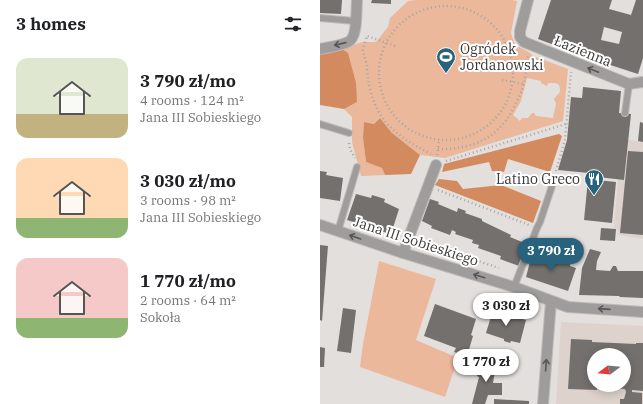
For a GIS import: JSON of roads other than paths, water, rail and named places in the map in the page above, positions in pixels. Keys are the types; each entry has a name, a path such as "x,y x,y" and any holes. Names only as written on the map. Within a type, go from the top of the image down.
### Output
{"street":[{"path":"320,49 348,43 353,39 357,0"},
{"name":"Łazienna","path":"528,0 520,31 520,37 524,42 629,84"},
{"path":"629,84 643,82"},
{"path":"403,253 437,162"},
{"name":"Jana III Sobieskiego","path":"320,225 403,253 514,287 568,307 643,312"},
{"path":"544,404 551,301"}],"lane":[{"path":"320,18 356,21"},
{"path":"625,114 629,84"},
{"path":"320,124 349,132"},
{"path":"338,231 357,167"},
{"path":"514,287 536,228 540,222 554,180"}],"place":[{"name":"Ogródek Jordanowski","path":"446,74"},
{"name":"Latino Greco","path":"594,196"}]}
